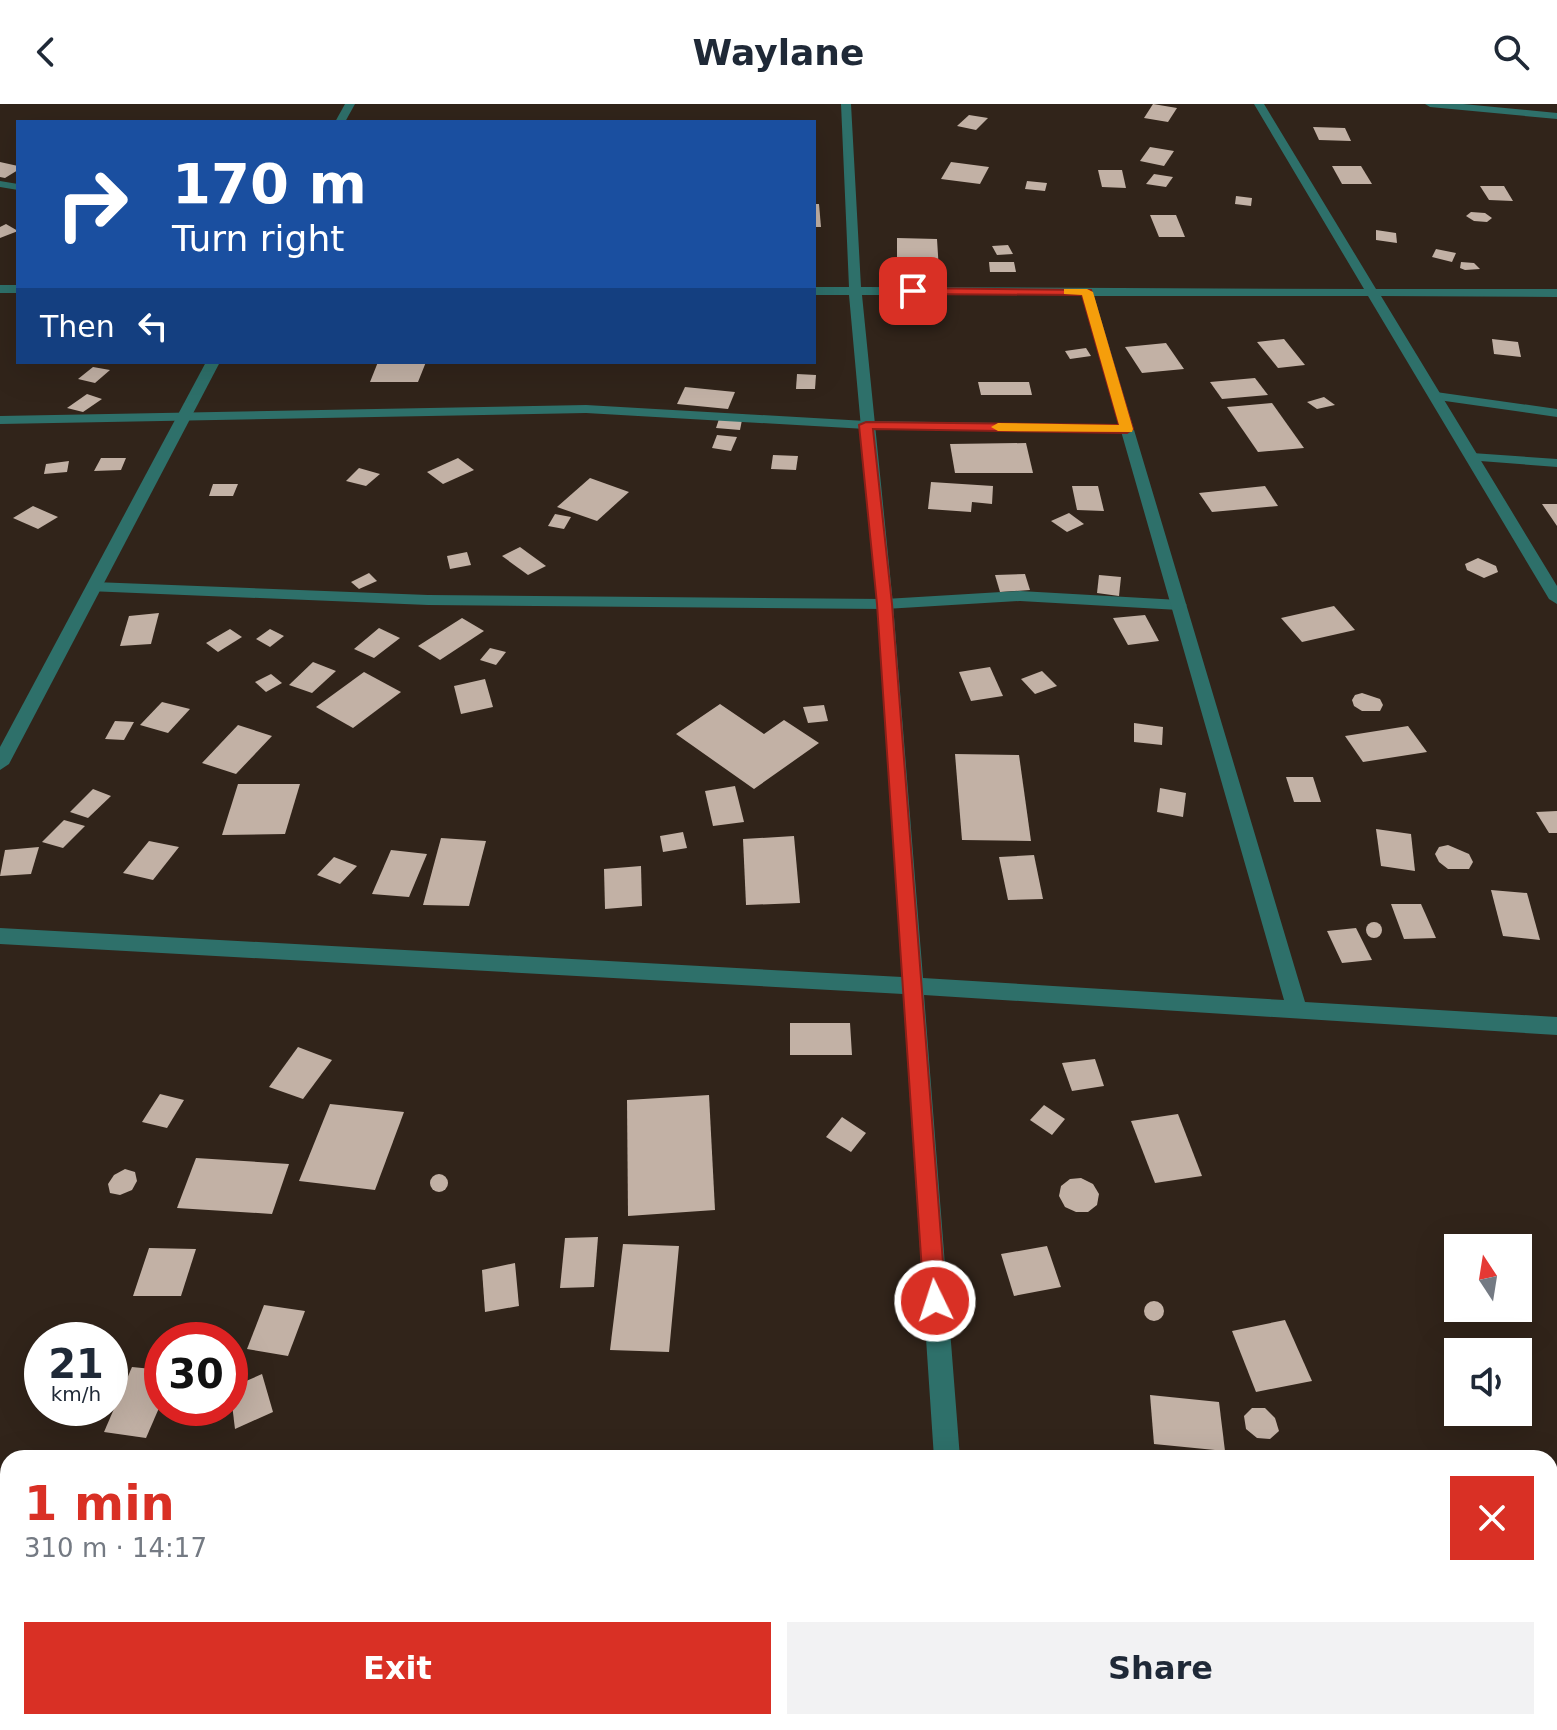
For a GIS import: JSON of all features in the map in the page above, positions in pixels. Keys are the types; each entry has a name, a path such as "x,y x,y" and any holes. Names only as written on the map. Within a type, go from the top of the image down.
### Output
{"street":[{"path":"846,104 855,291 885,604 946,1450"},
{"path":"1259,104 1557,599"},
{"path":"1430,104 1557,116"},
{"path":"816,291 1557,293"},
{"path":"1087,292 1297,1010"},
{"path":"0,764 212,364"},
{"path":"1436,396 1557,413"},
{"path":"0,420 586,409 866,425 1127,429"},
{"path":"1472,457 1557,463"},
{"path":"94,587 428,600 885,604 1020,596 1179,605"},
{"path":"0,936 911,986 1557,1026"}],"building":[{"path":"1153,104 1177,108 1168,122 1144,118"},
{"path":"969,115 988,118 976,130 957,126"},
{"path":"1313,127 1345,128 1351,141 1319,140"},
{"path":"1150,147 1174,151 1164,166 1140,161"},
{"path":"0,162 16,166 16,171 5,178 0,177"},
{"path":"951,162 989,167 980,184 941,179"},
{"path":"1332,166 1361,166 1372,184 1342,184"},
{"path":"1098,170 1122,170 1126,188 1102,187"},
{"path":"1154,174 1173,177 1166,187 1146,184"},
{"path":"1027,181 1047,183 1045,191 1025,189"},
{"path":"1480,186 1504,186 1513,201 1489,200"},
{"path":"1236,196 1252,198 1251,206 1235,204"},
{"path":"816,204 819,204 821,227 816,227"},
{"path":"1471,212 1485,213 1492,218 1487,222 1474,221 1466,216"},
{"path":"1150,215 1176,215 1185,237 1159,237"},
{"path":"6,224 16,232 0,238 0,227"},
{"path":"1376,230 1396,233 1397,243 1376,240"},
{"path":"897,238 937,239 939,271 897,270"},
{"path":"1008,245 1013,254 997,255 992,246"},
{"path":"1436,249 1456,253 1452,262 1432,257"},
{"path":"989,262 1014,262 1016,272 990,272"},
{"path":"1461,262 1474,263 1480,269 1465,270 1460,268"},
{"path":"1284,339 1305,365 1278,368 1257,342"},
{"path":"1492,339 1518,342 1521,357 1494,354"},
{"path":"1166,343 1184,369 1142,373 1125,347"},
{"path":"1086,348 1091,356 1070,359 1065,351"},
{"path":"377,364 425,364 418,382 370,382"},
{"path":"93,367 110,370 95,383 78,379"},
{"path":"797,374 816,375 815,389 796,389"},
{"path":"1255,378 1268,395 1222,399 1210,382"},
{"path":"978,382 1029,382 1032,395 981,395"},
{"path":"685,387 735,392 728,409 677,404"},
{"path":"87,394 102,399 83,412 67,408"},
{"path":"1324,397 1335,405 1317,409 1307,402"},
{"path":"1272,403 1304,448 1258,452 1227,407"},
{"path":"719,419 742,420 740,430 716,428"},
{"path":"717,435 737,437 731,451 712,448"},
{"path":"1026,443 1033,473 955,473 950,444"},
{"path":"773,455 798,456 796,470 771,469"},
{"path":"101,458 126,458 121,470 94,471"},
{"path":"458,458 474,470 443,484 427,472"},
{"path":"69,461 67,472 44,474 46,464"},
{"path":"359,468 380,474 366,486 346,481"},
{"path":"590,478 629,492 597,521 557,507"},
{"path":"931,482 993,486 992,504 972,502 971,512 928,509"},
{"path":"213,484 238,484 233,496 209,496"},
{"path":"1072,486 1098,486 1104,511 1077,510"},
{"path":"1265,486 1278,506 1212,512 1199,493"},
{"path":"1542,504 1557,504 1557,526"},
{"path":"33,506 58,517 38,529 13,518"},
{"path":"1069,513 1084,524 1067,532 1051,521"},
{"path":"555,514 571,517 564,529 548,526"},
{"path":"520,547 546,566 528,575 502,556"},
{"path":"467,552 471,565 450,569 447,556"},
{"path":"1478,558 1496,566 1498,572 1484,578 1467,570 1465,564"},
{"path":"369,573 377,581 359,589 351,582"},
{"path":"1025,574 1030,590 1000,592 995,575"},
{"path":"1099,575 1121,577 1119,596 1097,593"},
{"path":"1334,606 1355,630 1302,642 1281,618"},
{"path":"159,613 151,644 120,646 129,616"},
{"path":"1145,615 1159,641 1128,645 1113,618"},
{"path":"462,618 484,631 440,660 418,646"},
{"path":"379,628 400,638 374,658 354,649"},
{"path":"230,629 242,637 218,652 206,643"},
{"path":"270,629 284,636 270,647 256,639"},
{"path":"490,648 506,652 496,665 480,660"},
{"path":"313,662 336,671 312,693 289,685"},
{"path":"990,667 1003,696 971,701 959,672"},
{"path":"1042,671 1057,686 1035,694 1021,679"},
{"path":"364,672 401,692 353,728 316,707"},
{"path":"271,674 282,683 266,692 255,682"},
{"path":"485,679 493,707 461,714 454,686"},
{"path":"1362,693 1380,699 1383,705 1380,711 1362,711 1354,706 1352,700 1355,695"},
{"path":"162,702 190,709 168,733 140,725"},
{"path":"720,704 764,734 784,720 819,743 754,789 676,734"},
{"path":"824,705 828,721 808,723 803,707"},
{"path":"115,721 134,722 124,740 105,739"},
{"path":"1134,723 1163,727 1162,745 1134,742"},
{"path":"238,725 272,736 236,774 202,763"},
{"path":"1408,726 1427,752 1363,762 1345,736"},
{"path":"955,754 1019,755 1031,841 962,840"},
{"path":"1286,777 1313,777 1321,802 1294,802"},
{"path":"238,784 300,784 285,834 222,835"},
{"path":"735,786 744,822 713,826 705,791"},
{"path":"1160,788 1186,793 1183,817 1157,812"},
{"path":"93,789 111,796 88,818 70,812"},
{"path":"1557,811 1557,833 1549,833 1536,812"},
{"path":"64,820 85,826 63,848 42,842"},
{"path":"1376,829 1411,834 1415,871 1381,866"},
{"path":"683,832 687,848 663,852 660,836"},
{"path":"794,836 800,903 746,905 743,839"},
{"path":"441,838 486,841 469,906 423,905"},
{"path":"149,841 179,847 153,880 123,873"},
{"path":"1448,845 1469,854 1473,862 1469,869 1448,869 1439,862 1435,854 1439,847"},
{"path":"39,847 31,874 0,876 5,850"},
{"path":"391,850 427,854 409,897 372,894"},
{"path":"1034,855 1043,899 1008,900 999,857"},
{"path":"334,857 357,866 340,884 317,875"},
{"path":"641,866 642,906 605,909 604,869"},
{"path":"1491,890 1527,893 1540,940 1503,936"},
{"path":"1391,904 1421,904 1436,938 1404,939"},
{"path":"1371,922 1377,922 1382,930 1380,936 1371,938 1366,933 1366,927"},
{"path":"1356,928 1372,960 1342,963 1327,931"},
{"path":"790,1023 850,1023 852,1055 790,1055"},
{"path":"298,1047 332,1060 303,1099 269,1087"},
{"path":"1095,1059 1104,1086 1072,1091 1062,1063"},
{"path":"160,1094 184,1100 167,1128 142,1122"},
{"path":"709,1095 715,1210 628,1216 627,1100"},
{"path":"330,1104 404,1112 375,1190 299,1181"},
{"path":"1044,1105 1065,1119 1052,1135 1030,1120"},
{"path":"1178,1114 1202,1176 1155,1183 1131,1121"},
{"path":"842,1117 866,1133 851,1152 826,1137"},
{"path":"196,1158 289,1164 272,1214 177,1208"},
{"path":"125,1169 135,1172 137,1181 132,1190 120,1195 110,1193 108,1184 114,1175"},
{"path":"439,1174 448,1183 439,1192 430,1183"},
{"path":"1081,1178 1093,1184 1099,1194 1097,1205 1088,1212 1076,1212 1065,1207 1059,1196 1061,1186 1070,1179"},
{"path":"598,1237 594,1287 560,1288 565,1238"},
{"path":"623,1244 679,1246 669,1352 610,1350"},
{"path":"1047,1246 1061,1287 1014,1296 1001,1254"},
{"path":"149,1248 196,1249 181,1296 133,1296"},
{"path":"515,1263 519,1306 485,1312 482,1270"},
{"path":"1154,1301 1161,1304 1164,1311 1161,1318 1154,1321 1147,1318 1144,1311 1147,1304"},
{"path":"264,1305 305,1311 288,1356 248,1349"},
{"path":"1285,1320 1312,1381 1256,1392 1232,1331"},
{"path":"132,1367 144,1368 144,1426 151,1426 146,1438 104,1432 107,1426 128,1426 128,1376"},
{"path":"262,1374 273,1412 248,1423 248,1380"},
{"path":"1150,1395 1219,1402 1225,1450 1154,1444"},
{"path":"1252,1408 1265,1408 1275,1418 1279,1431 1270,1439 1257,1438 1246,1429 1244,1416"}],"slow traffic":[{"path":"998,427 1127,429 1087,292 1068,292"}],"route":[{"path":"913,291 1087,292 1127,429 866,425 885,604 935,1301"}]}
